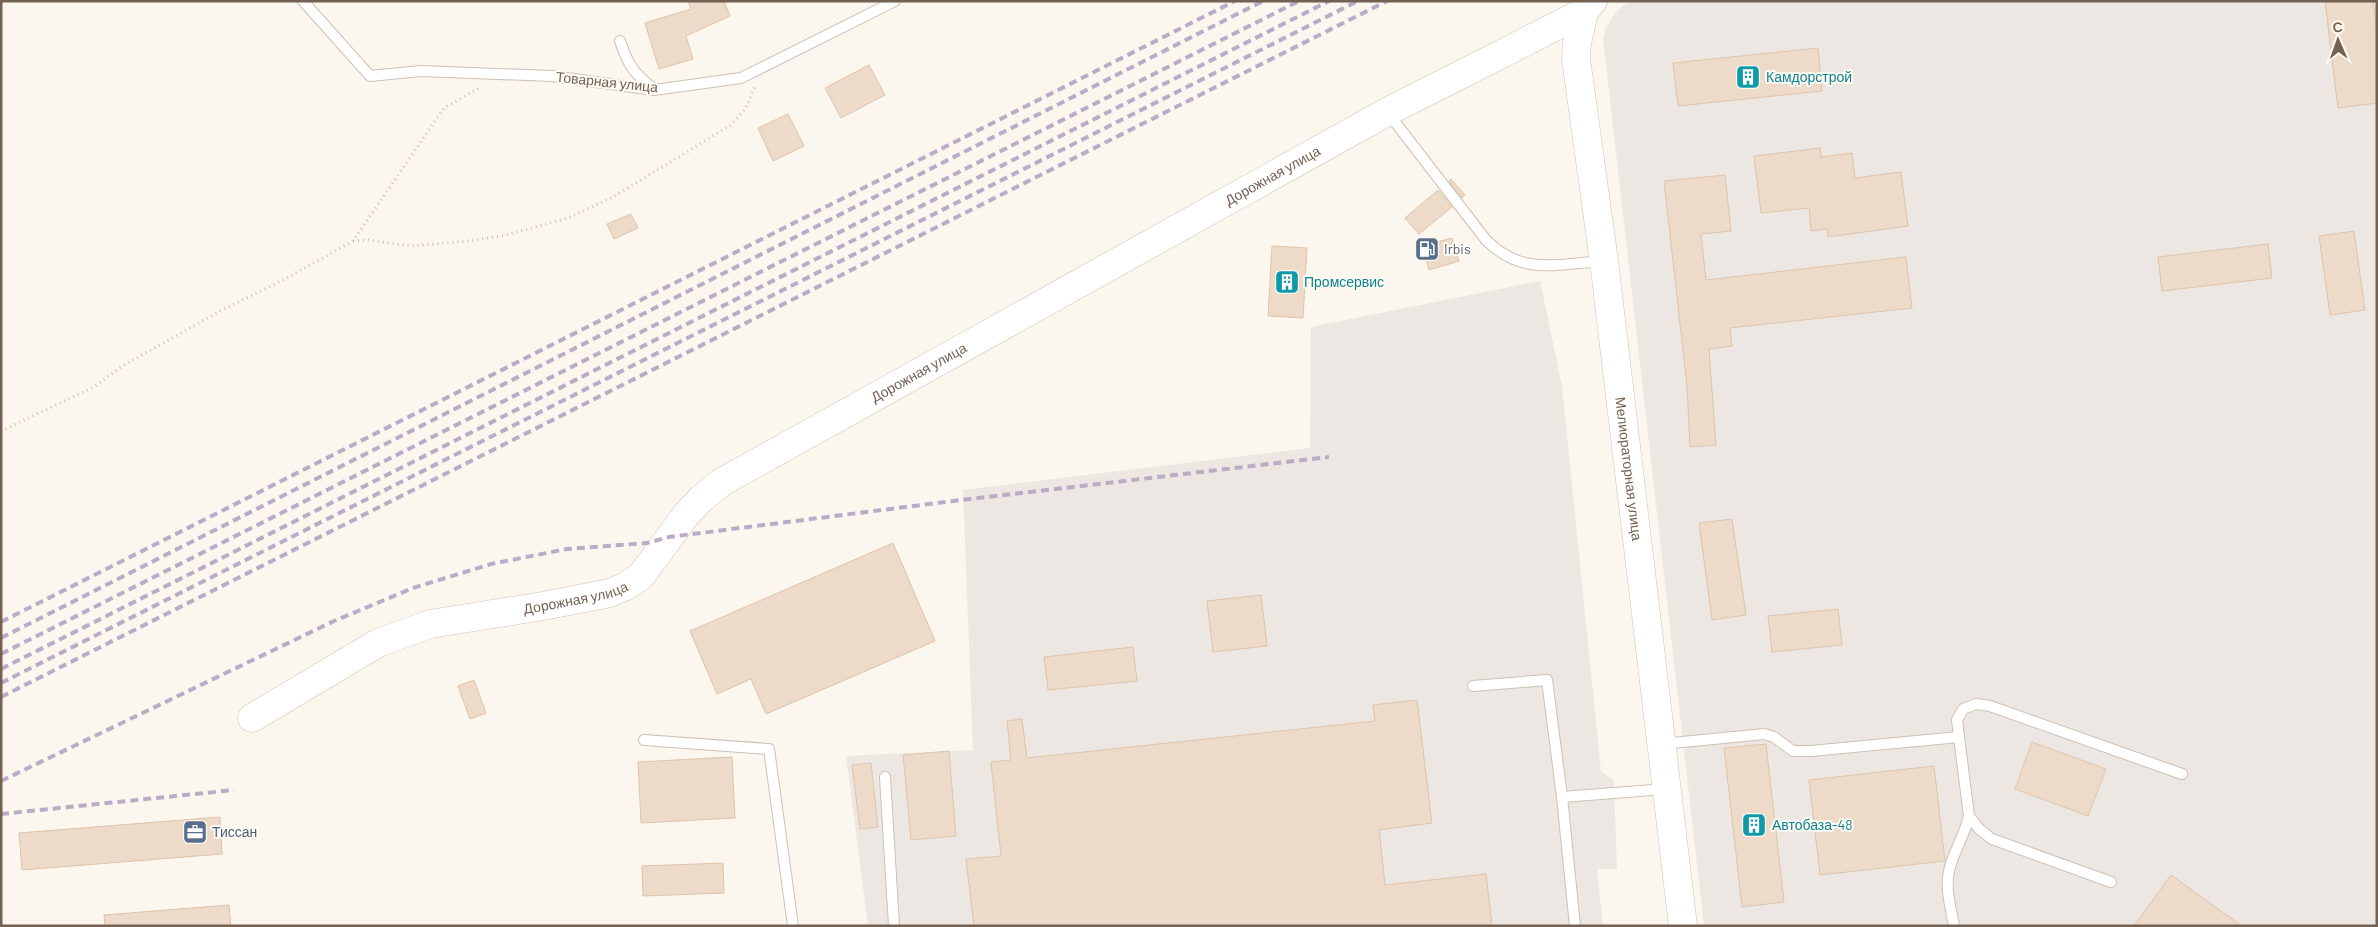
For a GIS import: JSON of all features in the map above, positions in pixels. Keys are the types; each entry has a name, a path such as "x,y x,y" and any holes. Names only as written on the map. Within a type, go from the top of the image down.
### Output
{"street":[{"name":"Дорожная улица","path":"252,718 378,643 430,624 544,606 610,593 626,586 641,576 686,515 701,499 722,482 1387,112 1589,7"},
{"name":"Мелиораторная улица","path":"1589,7 1577,43 1576,59 1604,261 1683,926"}],"lane":[{"name":"Товарная улица","path":"303,1 370,76 421,71 552,76 654,90 741,78 895,1"},
{"path":"620,41 626,60 636,75 654,90"},
{"path":"1387,112 1486,240 1505,257 1528,264 1541,265 1604,261"},
{"path":"1473,686 1547,680 1562,797 1575,926"},
{"path":"1954,926 1948,888 1949,870 1966,831 1969,816 1957,720 1963,709 1976,704 1990,706 2182,774"},
{"path":"1661,744 1764,734 1774,737 1793,750 1811,751 1959,737"},
{"path":"644,740 769,749 793,926"},
{"path":"885,777 894,926"},
{"path":"1562,797 1667,789"},
{"path":"1969,816 1979,829 1992,839 2111,882"}],"path":[{"path":"1,431 94,387 121,367 220,311 285,279 353,241 368,240 412,246 502,236 568,218 614,197 730,125 745,109 765,66"},
{"path":"353,241 444,108 505,74"}],"shaded area":[{"path":"1629,1 2377,1 2377,926 1704,926 1603,39 1605,30 1615,13"},
{"path":"1540,281 1562,386 1601,771 1614,781 1617,869 1597,869 1603,926 868,926 846,756 973,750 963,490 1310,448 1311,327"}],"building":[{"path":"688,1 724,1 730,16 686,36 693,59 659,69 645,23 691,9"},
{"path":"2325,1 2373,1 2377,31 2377,103 2338,108"},
{"name":"Камдорстрой","path":"1818,48 1822,91 1678,106 1673,63"},
{"path":"869,65 885,95 841,118 825,88"},
{"path":"788,114 804,146 773,161 758,128"},
{"path":"1820,148 1821,157 1852,153 1855,178 1901,172 1908,226 1828,237 1827,229 1811,231 1809,208 1761,213 1754,156"},
{"path":"1725,175 1731,231 1701,234 1706,280 1906,257 1912,308 1730,328 1732,346 1709,349 1716,445 1690,447 1687,386 1664,181"},
{"path":"1451,179 1465,195 1462,198 1449,181"},
{"path":"1438,190 1452,207 1419,234 1405,218"},
{"path":"631,214 638,228 614,239 607,224"},
{"path":"2354,231 2365,310 2330,315 2319,236"},
{"path":"1452,238 1459,261 1429,270 1422,246"},
{"path":"2268,244 2272,278 2162,291 2158,257"},
{"name":"Промсервис","path":"1272,246 1307,248 1303,318 1268,316"},
{"path":"1732,519 1746,615 1712,620 1699,523"},
{"path":"893,543 935,641 766,714 751,679 717,694 690,631"},
{"path":"1261,595 1267,646 1213,652 1207,601"},
{"path":"1838,609 1842,645 1772,652 1768,616"},
{"path":"1133,647 1137,681 1048,690 1044,657"},
{"path":"474,680 486,713 470,719 458,686"},
{"path":"1417,700 1432,823 1379,830 1385,885 1486,874 1492,926 974,926 966,859 1001,856 991,762 1011,760 1007,721 1022,719 1027,758 1375,721 1373,705"},
{"path":"2032,742 2106,769 2088,816 2015,789"},
{"name":"Автобаза-48","path":"1766,744 1784,902 1742,907 1724,748"},
{"path":"949,751 956,836 911,840 903,755"},
{"path":"732,757 735,818 641,823 638,762"},
{"path":"871,763 878,827 860,829 852,765"},
{"path":"1934,766 1945,861 1820,875 1809,780"},
{"path":"220,817 222,854 22,870 19,833"},
{"path":"723,863 724,893 643,896 642,866"},
{"path":"2171,875 2242,926 2134,926"},
{"path":"229,905 231,926 105,926 104,915"}],"railway":[{"path":"1,622 1235,1"},
{"path":"1,638 1263,1"},
{"path":"1,654 1299,1"},
{"path":"1,669 1329,1"},
{"path":"1,683 1358,1"},
{"path":"1,697 1387,1"},
{"path":"1,781 334,621 413,588 491,564 567,549 647,543 669,537 953,501 1329,457"},
{"path":"1,814 234,790"}],"place":[{"name":"Камдорстрой","path":"1748,77"},
{"name":"Irbis","path":"1427,249"},
{"name":"Промсервис","path":"1287,282"},
{"name":"Автобаза-48","path":"1754,825"},
{"name":"Тиссан","path":"195,832"}]}
